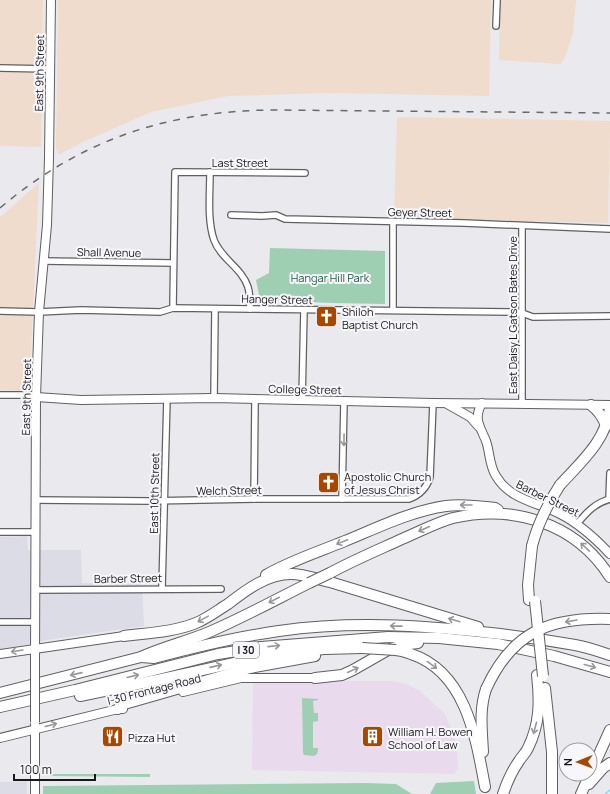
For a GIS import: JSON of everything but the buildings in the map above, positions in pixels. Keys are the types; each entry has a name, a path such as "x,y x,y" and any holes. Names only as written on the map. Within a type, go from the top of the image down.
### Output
{"highway":[{"path":"591,405 599,411 606,426"},
{"path":"552,794 552,752 540,676 532,601 528,585 532,546 540,518 549,501 560,485 595,447 606,426 610,408"},
{"path":"225,606 251,584 273,571 392,522 418,513 435,508 461,505 495,508 502,514"},
{"path":"141,657 155,650 189,640 221,627 330,572 441,522 467,516 492,513 521,516 544,522 566,533 582,545 595,558 610,577"},
{"path":"124,636 174,629 201,621 225,606 246,590 272,577 282,575 299,575 330,582 505,635"},
{"path":"485,791 482,712 483,697 493,675 507,654 529,634 547,626 570,621 610,619"},
{"name":"I 30","path":"0,693 141,657 154,658 242,637 279,631 335,626 405,626 467,630 576,645 610,655"},
{"name":"I 30","path":"0,707 218,654 261,647 388,637 439,638 498,644 554,656 610,672"},
{"path":"315,678 342,674 353,670 388,650 402,645 426,642 498,644"},
{"path":"0,713 270,655 324,649 362,648 396,650 412,654 427,662 440,671 453,685 464,705 472,728 478,751 485,791"},
{"path":"118,709 121,705 250,668 362,648"},
{"path":"503,794 508,780 528,749 534,733 538,717 540,676"},
{"path":"582,794 610,730"},
{"path":"582,794 603,768 610,763"}],"main road":[{"name":"East 9th Street","path":"35,794 36,397 39,312 47,226 51,0"},
{"name":"College Street","path":"36,397 81,400 214,398 255,400 610,405"},
{"name":"Barber Street","path":"446,403 470,418 481,431 486,440 494,472 506,489 519,497 559,513 577,524 599,542 610,554"},
{"path":"470,418 471,403"},
{"name":"Barber Street","path":"481,431 477,416 482,403"},
{"path":"0,654 124,636"},
{"name":"I-30 Frontage Road","path":"0,738 35,726 122,709 194,689 242,678 315,678"}],"street":[{"path":"496,26 497,0"},
{"path":"0,68 50,69"},
{"name":"Last Street","path":"174,263 175,172 304,173"},
{"path":"210,172 210,222 214,240 221,254 236,268 248,286 250,309"},
{"name":"Geyer Street","path":"231,215 276,215 285,219 610,228"},
{"path":"393,222 393,310"},
{"name":"East Daisy L Gatson Bates Drive","path":"522,226 522,404"},
{"name":"Shall Avenue","path":"44,261 174,263"},
{"path":"173,308 174,263"},
{"name":"Hanger Street","path":"0,311 39,312 81,310 160,312 173,308 522,313 533,317 610,316"},
{"path":"214,309 214,398"},
{"path":"302,400 304,310"},
{"name":"College Street","path":"0,395 30,395 36,397"},
{"name":"East 10th Street","path":"162,588 167,398"},
{"path":"254,499 255,400"},
{"path":"342,499 344,401"},
{"name":"Welch Street","path":"36,500 404,500 412,498 421,492 428,482 431,474 433,403"},
{"path":"577,524 593,507 609,499 610,473"},
{"path":"0,532 36,532"},
{"name":"Barber Street","path":"36,590 162,588 221,589"},
{"path":"0,622 35,622"}],"shaded area":[{"path":"0,0 43,0 41,147 0,146"},
{"path":"58,0 491,0 489,96 330,93 228,96 151,112 83,142 58,155 56,147"},
{"path":"500,0 576,0 573,33 565,57 561,64 499,60"},
{"path":"397,117 610,121 608,223 394,218"},
{"path":"39,183 29,391 0,390 0,217"},
{"path":"27,536 28,550 81,550 82,583 142,584 144,626 47,640 0,651 0,537"},
{"path":"253,681 393,681 406,684 420,691 445,714 454,734 458,768 454,774 252,770"},
{"path":"27,781 27,794 0,794 0,782"}],"green space":[{"name":"Hangar Hill Park","path":"270,248 385,251 385,304 260,300 256,280 269,273"},
{"path":"302,698 318,699 313,701 314,713 318,713 318,721 313,722 313,748 318,748 317,754 314,756 304,755 303,753"},
{"path":"50,774 150,774 150,777 50,776"},
{"path":"474,781 476,794 430,794 436,783"},
{"path":"396,784 412,794 43,794 43,786"}],"waterway":[{"path":"605,794 610,790"}],"railway":[{"path":"0,208 30,184 61,164 94,147 127,134 196,116 272,110 610,113"}],"place":[{"name":"Shiloh Baptist Church","path":"326,317"},
{"name":"Apostolic Church of Jesus Christ","path":"329,482"},
{"name":"Pizza Hut","path":"112,737"},
{"name":"William H. Bowen School of Law","path":"372,737"}]}
